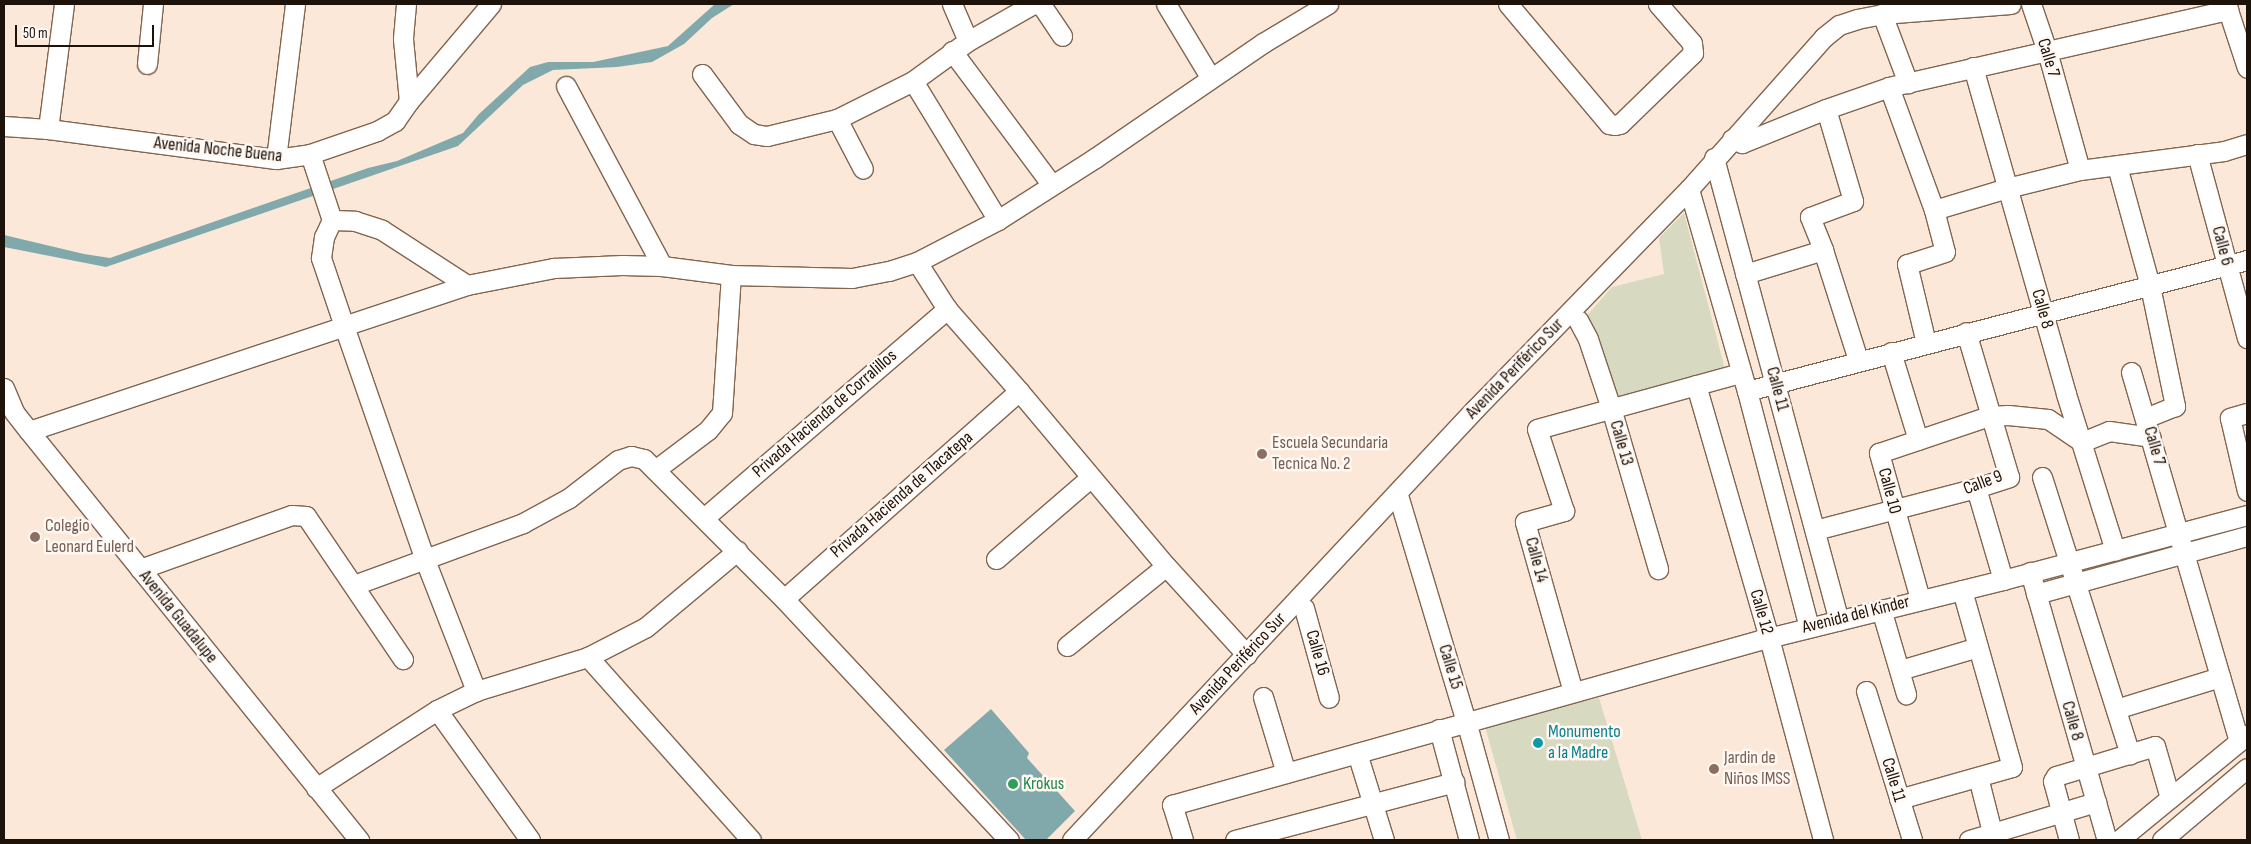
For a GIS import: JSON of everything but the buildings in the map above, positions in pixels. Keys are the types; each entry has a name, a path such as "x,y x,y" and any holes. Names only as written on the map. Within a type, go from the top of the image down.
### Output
{"street":[{"path":"48,129 64,4"},
{"path":"147,64 153,4"},
{"path":"276,159 295,4"},
{"path":"406,4 403,39 409,101"},
{"name":"Avenida Noche Buena","path":"4,126 48,129 276,159 310,154 377,131 395,122 409,101 491,4"},
{"path":"952,4 960,46 1052,185"},
{"path":"702,74 739,124 754,134 767,136 837,119 913,81 960,46 1035,4 1042,6 1062,36"},
{"path":"1166,4 1210,77"},
{"path":"29,431 467,285 554,268 622,265 662,266 731,275 852,278 889,272 917,262 998,220 1210,77 1328,4"},
{"path":"1508,4 1610,124 1615,126 1620,124 1693,53 1692,43 1658,4"},
{"name":"Avenida Periférico Sur","path":"1072,840 1398,494 1475,409 1688,189 1824,37 1839,25 1882,14 1936,7 2011,4"},
{"name":"Calle 7","path":"2030,4 2047,51 2080,170"},
{"path":"1732,139 1742,143 1826,109 1889,87 2227,7 2247,68"},
{"path":"1882,14 1908,83"},
{"name":"Calle 8","path":"1973,67 2066,394 2115,550"},
{"path":"913,81 998,220"},
{"path":"566,86 662,266"},
{"path":"1889,87 1934,210 1944,252 1907,264 1926,343"},
{"path":"1826,109 1853,201 1810,217 1823,250 1858,360"},
{"path":"837,119 863,169"},
{"path":"1934,210 2007,188 2080,170 2224,151 2247,144"},
{"path":"310,154 329,212 321,258 425,560 476,691"},
{"name":"Calle 6","path":"2196,154 2247,338"},
{"name":"Calle 11","path":"1714,158 1838,620"},
{"name":"Calle 7","path":"2117,166 2150,286 2175,406 2146,418 2220,677 2243,739"},
{"path":"1688,189 1744,382 1809,627"},
{"path":"329,212 382,230 467,285"},
{"path":"1745,274 1823,250"},
{"path":"1611,408 1696,385 1744,382 1775,383 2247,260"},
{"path":"917,262 947,309 1019,391 1090,478 1166,566 1247,655"},
{"path":"655,470 708,430 722,413 731,275"},
{"name":"Privada Hacienda de Corralillos","path":"704,518 947,309"},
{"name":"Calle 13","path":"1578,320 1588,340 1611,408 1658,569"},
{"name":"Calle 9","path":"1815,530 1893,508 1976,488 2009,477 1989,416 1966,332"},
{"path":"1890,352 1918,440 1989,416 2008,415 2048,418 2082,442 2109,431 2151,437"},
{"path":"2131,372 2146,418"},
{"name":"Calle 12","path":"1696,385 1769,638 1823,840"},
{"name":"Avenida Guadalupe","path":"4,388 14,412 359,840"},
{"name":"Privada Hacienda de Tlacatepa","path":"784,599 1019,391"},
{"name":"Calle 14","path":"1573,692 1525,522 1564,511 1537,428 1611,408"},
{"path":"2247,414 2230,418 2247,491"},
{"name":"Calle 10","path":"1918,440 1879,453 1920,600"},
{"path":"354,584 425,560 546,512 618,460 631,456 644,460 738,551 1009,840"},
{"path":"2042,477 2130,754"},
{"path":"996,558 1090,478"},
{"path":"1976,488 2003,580"},
{"name":"Calle 15","path":"1398,494 1466,721 1499,840"},
{"path":"140,569 299,514 311,521 403,659"},
{"name":"Avenida del Kinder","path":"1183,840 1172,805 1466,721 1809,627 2003,580 2247,515"},
{"path":"2036,594 2247,536"},
{"path":"316,788 437,710 476,691 588,656 646,627 738,551"},
{"path":"1067,646 1166,566"},
{"name":"Calle 8","path":"2030,572 2106,840"},
{"path":"1899,799 2012,767 1962,590"},
{"name":"Calle 16","path":"1304,608 1329,698"},
{"path":"1881,609 1906,694"},
{"path":"1900,670 1978,647"},
{"path":"588,656 751,840"},
{"path":"2116,709 2220,677"},
{"name":"Calle 11","path":"1866,691 1912,840"},
{"path":"1263,697 1286,773"},
{"path":"437,710 530,840"},
{"path":"1439,729 1468,840"},
{"path":"2118,840 2243,739"},
{"path":"2069,840 2054,781 2056,776 2155,746 2170,798"},
{"path":"1357,752 1384,840"},
{"path":"2170,838 2244,776"},
{"path":"1978,777 1993,837"},
{"path":"1235,840 1264,836 1373,803 1454,782"},
{"path":"1969,840 1993,837 2096,802"}],"green space":[{"path":"1684,213 1725,369 1614,400 1583,320 1612,287 1664,274 1659,238"},
{"path":"1599,698 1642,840 1517,840 1484,723"}],"water":[{"path":"715,4 734,4 712,18 684,44 652,62 617,67 553,70 523,85 458,146 106,267 4,247 4,235 84,254 110,258 368,168 397,161 463,133 479,114 530,67 548,62 593,62 668,46"},
{"name":"Krokus","path":"991,709 1029,753 1027,758 1075,811 1046,840 1026,840 944,750"}],"place":[{"name":"Escuela Secundaria Tecnica No. 2","path":"1262,454"},
{"name":"Colegio Leonard Eulerd","path":"35,537"},
{"name":"Monumento a la Madre","path":"1538,743"},
{"name":"Jardin de Niños IMSS","path":"1714,769"},
{"name":"Krokus","path":"1013,784"}]}
